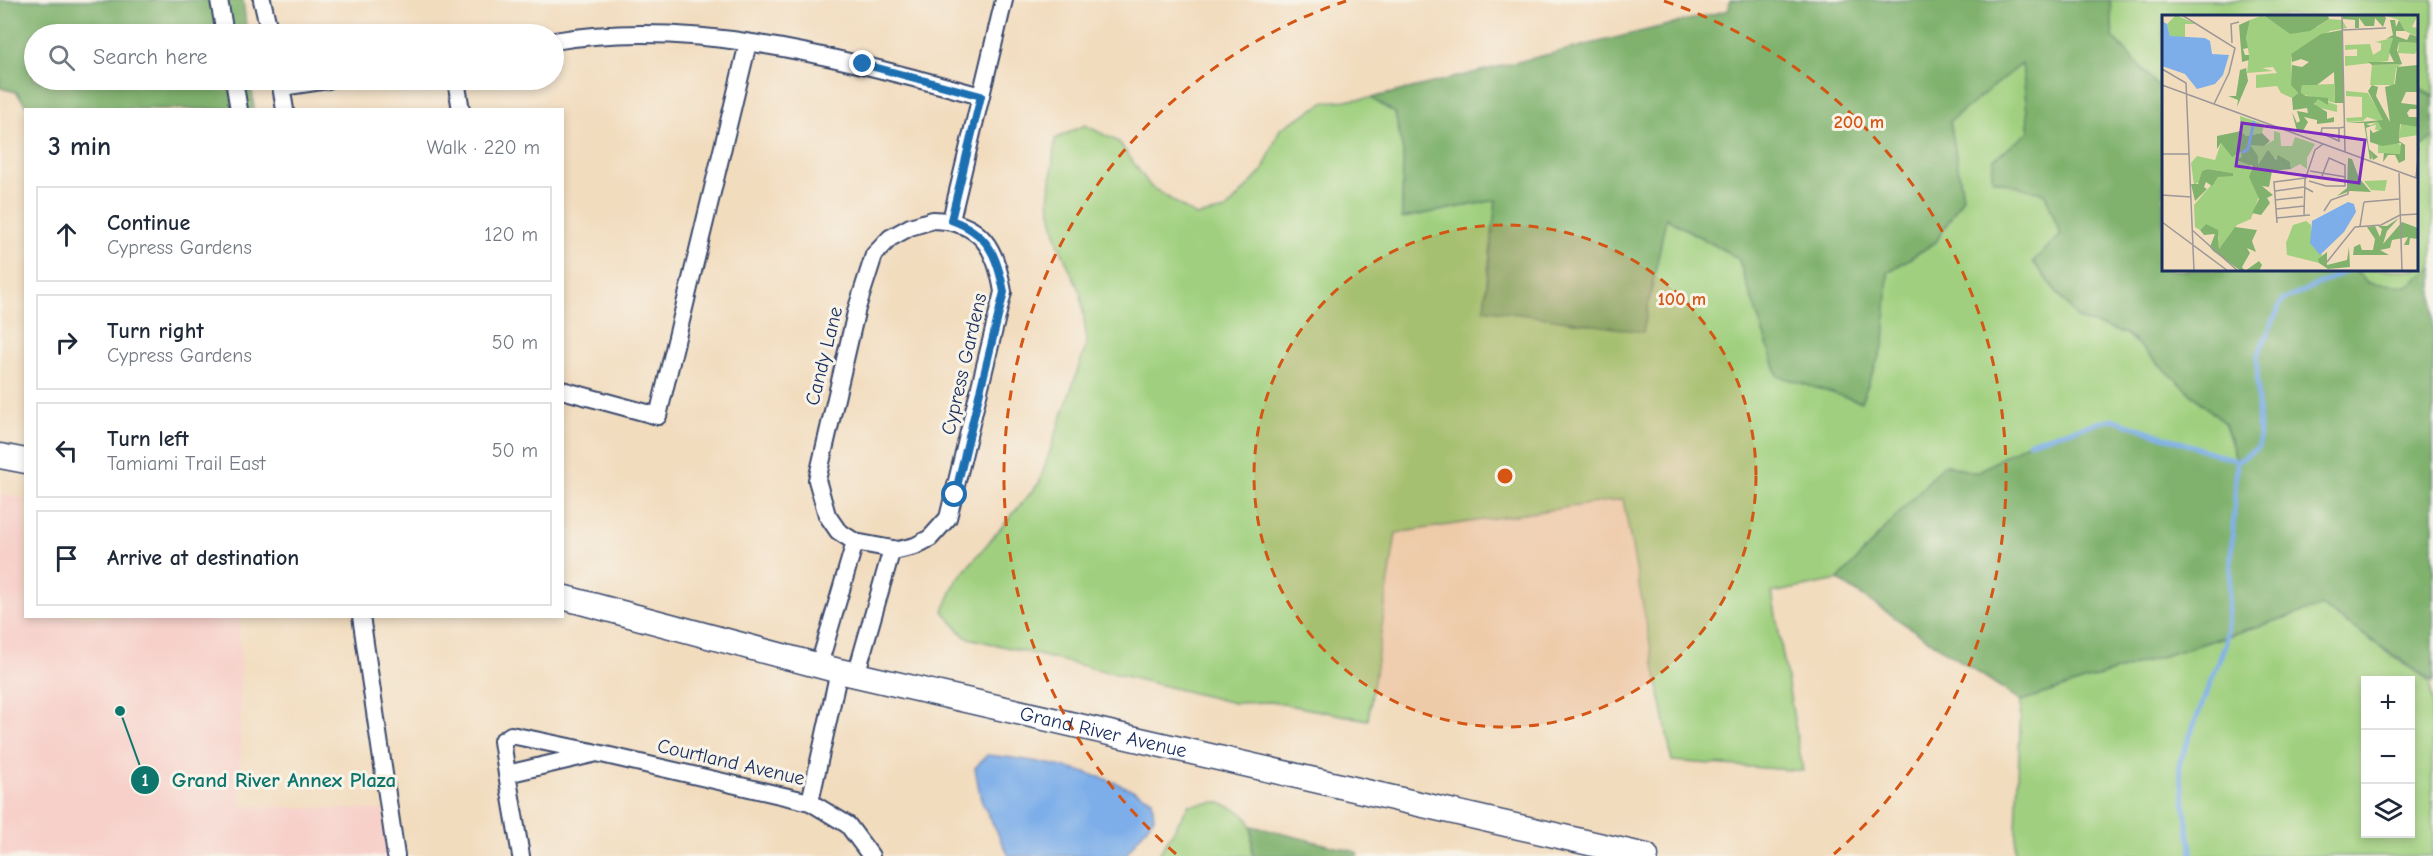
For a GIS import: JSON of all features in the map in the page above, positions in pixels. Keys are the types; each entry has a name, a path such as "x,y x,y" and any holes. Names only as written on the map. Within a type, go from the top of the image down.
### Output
{"main road":[{"path":"0,456 24,461"},
{"name":"Grand River Avenue","path":"564,598 838,670 1646,856"}],"street":[{"path":"219,0 223,24"},
{"path":"262,0 268,24"},
{"path":"951,220 1004,0"},
{"path":"564,39 594,34 694,35 863,64 981,96"},
{"path":"564,391 658,416 748,43"},
{"path":"236,90 239,108"},
{"path":"282,90 285,108"},
{"path":"458,90 461,108"},
{"name":"Candy Lane","path":"855,542 838,531 827,515 817,480 857,308 874,255 890,238 910,227 933,220 951,220"},
{"name":"Cypress Gardens","path":"855,542 892,549 915,546 930,538 948,518 1004,292 1000,269 992,248 968,226 951,220"},
{"path":"810,802 838,670 855,542"},
{"path":"838,670 892,549"},
{"path":"361,618 396,856"},
{"name":"Courtland Avenue","path":"521,856 502,741 511,735 810,802 848,825 871,856"},
{"name":"Courtland Avenue","path":"507,774 597,753"}],"shaded area":[{"path":"0,493 24,499 24,618 240,618 241,806 383,810 390,856 0,856"}],"green space":[{"path":"0,0 243,0 246,24 24,24 24,90 252,90 254,108 28,108 16,92 0,88"},
{"path":"1730,0 2110,0 2113,37 2162,91 2162,272 2356,272 2368,283 2407,286 2433,268 2433,682 2322,606 2021,701 1838,580 1944,464 1976,473 2029,442 2112,419 2237,461 2225,424 2126,334 2078,319 2033,261 2061,235 2045,194 1992,179 1993,160 2029,132 2022,64 1950,121 1963,197 1936,242 1888,272 1884,344 1861,402 1778,376 1738,258 1666,218 1643,332 1484,309 1496,200 1402,218 1403,152 1395,113 1371,98 1729,10"},
{"path":"2110,0 2433,0 2433,97 2418,87 2418,15 2162,15 2162,91 2113,37"},
{"path":"2023,63 2029,133 1993,160 1992,179 2045,194 2061,235 2033,262 2078,319 2126,334 2225,424 2237,461 2112,419 2029,442 1976,473 1944,465 1838,580 1772,593 1803,771 1672,761 1623,499 1396,533 1368,720 1272,702 1234,703 965,637 943,611 956,581 1039,483 1087,343 1081,295 1058,243 1049,202 1055,139 1085,125 1119,142 1150,186 1196,216 1226,210 1263,170 1280,129 1325,102 1371,98 1395,113 1403,152 1402,218 1497,200 1665,218 1738,258 1778,376 1884,344 1888,272 1936,242 1963,197 1950,121"},
{"path":"2418,87 2433,97 2433,137 2418,150"},
{"path":"2433,137 2432,271 2407,286 2368,283 2356,272 2418,272 2418,150"},
{"path":"2322,606 2431,683 2433,856 2015,856 2021,701"},
{"path":"1217,802 1238,811 1248,820 1252,834 1252,856 1158,856 1189,805"},
{"path":"1252,826 1357,852 1358,856 1252,856"}],"water":[{"path":"987,755 1050,764 1114,782 1152,800 1154,817 1125,856 1009,856 981,800 975,768"}],"waterway":[{"path":"2192,856 2179,764 2226,642 2237,461 2259,447 2257,357 2282,301 2345,272"},
{"path":"2029,442 2112,419 2237,461"}],"place":[{"name":"Grand River Annex Plaza","path":"120,711"}],"route":[{"path":"863,64 981,96 951,220 968,226 992,248 1000,269 1004,292 955,495"}]}
